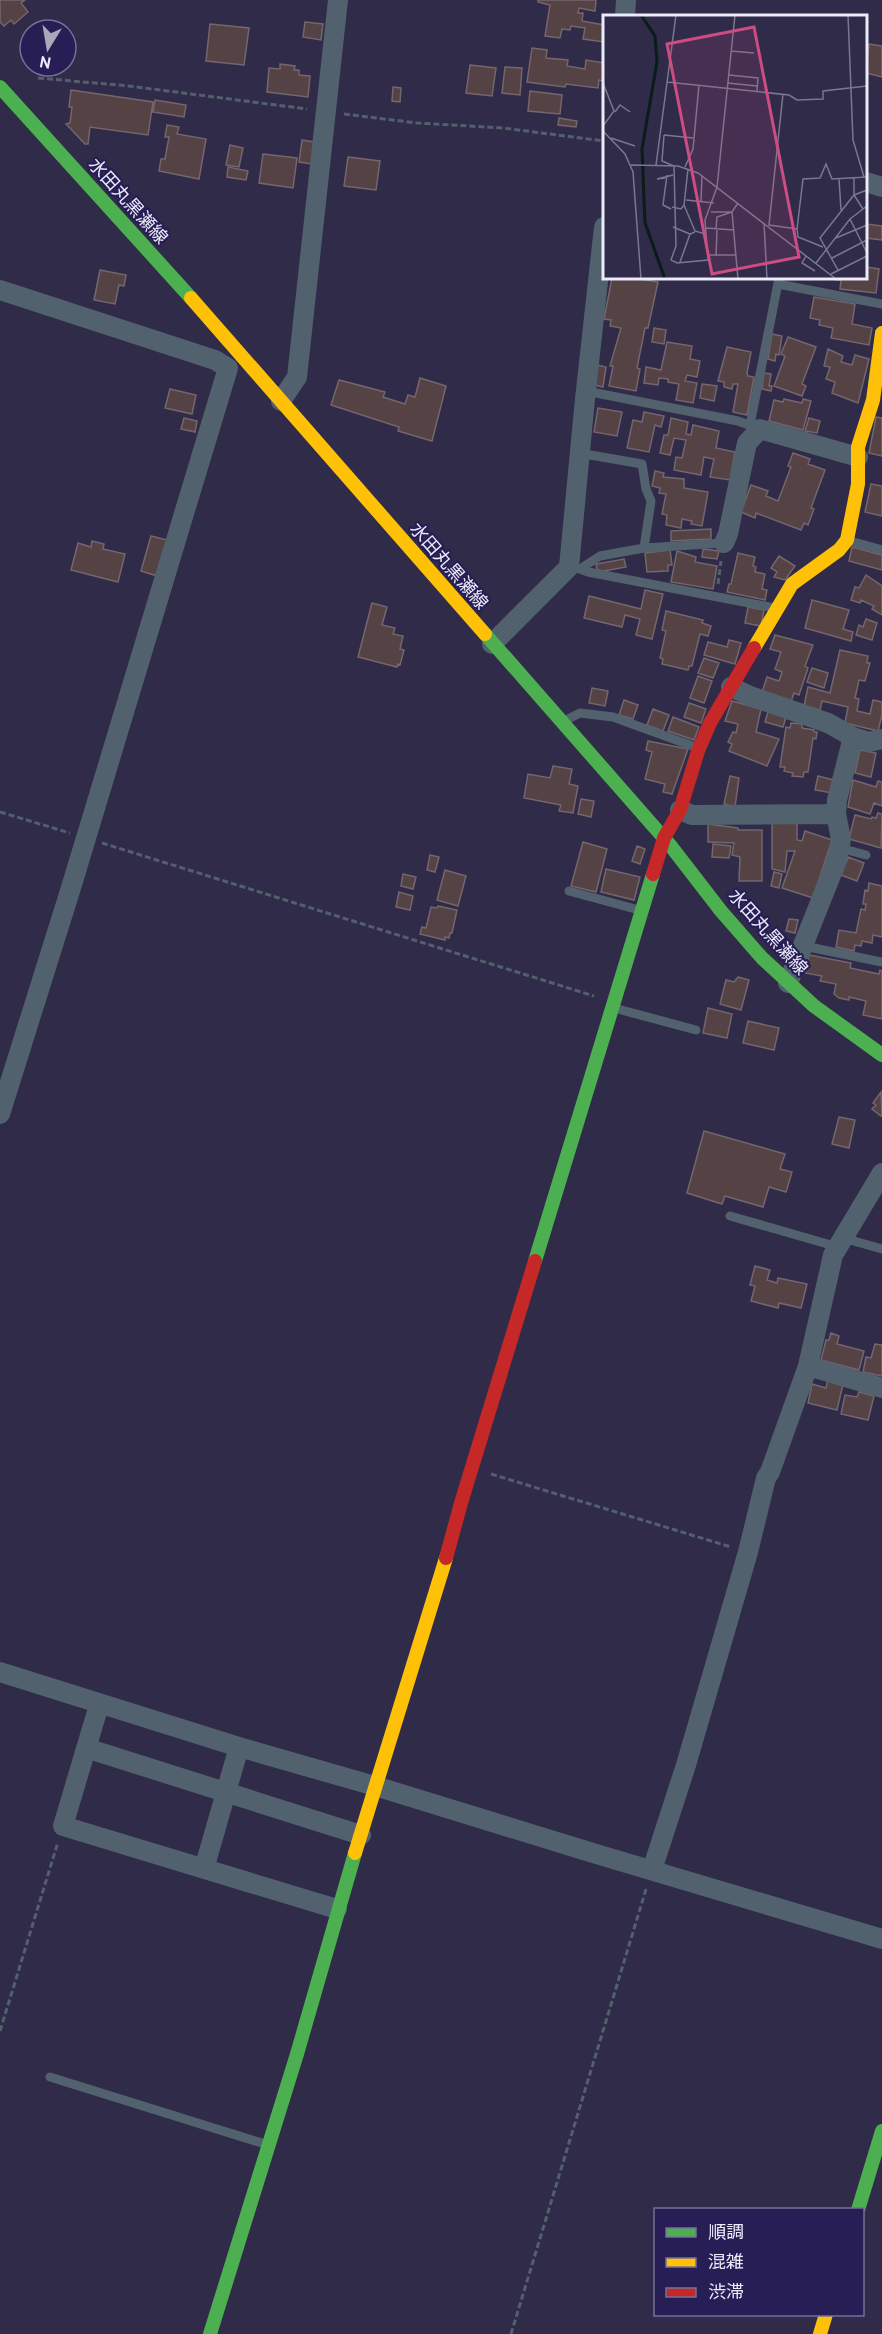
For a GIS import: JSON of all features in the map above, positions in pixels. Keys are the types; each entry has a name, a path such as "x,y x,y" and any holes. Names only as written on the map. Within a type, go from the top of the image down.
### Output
{"street":[{"path":"281,401 297,377 338,0"},
{"path":"625,15 626,0"},
{"name":"水田丸黒瀬線","path":"0,87 148,249 235,363 281,401 492,645 664,838 738,930 788,983 822,1014 882,1055"},
{"path":"867,182 882,187"},
{"path":"492,645 574,568 579,453 603,236"},
{"path":"0,290 216,360 235,363 0,1114"},
{"path":"210,2334 297,2054 337,1909 444,1567 664,838 680,810 699,748 731,687 792,584 839,550 847,540 858,484 858,447 877,401 882,333"},
{"path":"724,543 728,534 747,443 755,427 858,457"},
{"path":"731,687 750,696 828,723 853,737 869,742 882,739"},
{"path":"788,983 840,848 841,839 836,814 837,800 853,737"},
{"path":"680,810 692,815 836,814"},
{"path":"652,1870 686,1765 748,1552 765,1478 770,1472 808,1366 826,1280 840,1242 882,1173"},
{"path":"808,1366 882,1388"},
{"path":"0,1672 99,1705 882,1939"},
{"path":"99,1705 63,1826 337,1909"},
{"path":"204,1869 228,1792 239,1747"},
{"path":"86,1748 361,1835"},
{"path":"859,2208 882,2131"},
{"path":"820,2334 825,2316"}],"lane":[{"path":"586,391 651,403 755,427 779,281 882,304"},
{"path":"579,453 642,464 646,489 651,501 644,548"},
{"path":"847,540 882,550"},
{"path":"574,568 600,556 644,548 724,543"},
{"path":"574,568 778,608"},
{"path":"561,722 580,714 613,717 699,748"},
{"path":"840,848 866,855"},
{"path":"568,891 641,911"},
{"path":"804,946 882,962"},
{"path":"613,1005 696,1030"},
{"path":"730,1216 840,1242 882,1249"},
{"path":"50,2077 268,2144"}],"path":[{"path":"38,78 129,86 417,123 503,128 603,141"},
{"path":"717,595 724,543"},
{"path":"0,812 86,837 613,1005"},
{"path":"472,1468 748,1552"},
{"path":"0,2031 63,1826"},
{"path":"511,2334 652,1870"}],"building":[{"path":"0,0 25,0 21,3 28,12 18,18 14,24 11,20 4,26 0,22"},
{"path":"538,0 596,0 595,11 579,8 578,13 583,13 582,21 603,25 603,42 583,39 585,28 571,26 570,30 562,29 560,38 545,36 550,5 538,2"},
{"path":"305,22 323,24 321,40 303,37"},
{"path":"210,24 249,28 244,65 206,61"},
{"path":"869,44 882,46 882,77 867,73"},
{"path":"532,48 547,50 546,58 568,60 567,66 585,69 586,60 603,63 603,81 599,80 598,88 527,82"},
{"path":"280,64 295,66 294,70 299,70 299,75 310,76 308,97 267,92 269,68 280,69"},
{"path":"470,65 496,68 492,96 466,93"},
{"path":"505,67 522,68 520,95 502,93"},
{"path":"393,87 401,88 400,102 392,101"},
{"path":"71,90 153,102 148,135 90,127 88,144 85,144 66,124 70,123"},
{"path":"530,91 562,95 560,114 528,111"},
{"path":"155,100 186,105 184,117 153,112"},
{"path":"559,118 577,121 576,127 558,125"},
{"path":"167,125 179,127 177,134 206,139 199,179 159,171 161,159 165,159 169,137 165,137"},
{"path":"302,140 314,142 312,164 299,162"},
{"path":"230,145 243,148 239,167 226,165"},
{"path":"263,154 297,158 293,188 259,183"},
{"path":"348,157 380,161 376,190 344,186"},
{"path":"228,167 248,171 246,180 227,177"},
{"path":"867,224 882,226 882,240 867,238"},
{"path":"867,267 879,269 876,293 840,289 841,280 836,280 867,279"},
{"path":"100,270 126,275 124,286 119,285 115,304 94,300"},
{"path":"612,279 640,279 658,282 648,328 645,328 637,368 640,369 636,391 609,386 613,366 610,366 621,328 610,326 611,320 604,319"},
{"path":"814,297 855,304 852,324 872,328 869,345 831,338 833,328 819,325 820,320 810,318"},
{"path":"654,328 666,330 664,344 652,342"},
{"path":"772,334 782,336 779,355 776,354 775,361 768,359"},
{"path":"788,337 816,347 802,384 806,386 802,396 774,386 785,356 781,354"},
{"path":"667,342 692,346 690,359 700,361 697,377 687,375 685,381 697,383 693,403 676,400 679,384 668,382 668,379 659,378 658,385 644,383 646,367 661,370"},
{"path":"727,347 751,352 747,373 748,376 754,377 747,415 733,412 738,384 733,384 732,389 724,387 724,382 718,381"},
{"path":"828,349 843,356 841,362 852,365 855,355 869,359 858,403 832,393 835,382 826,379 830,367 824,366"},
{"path":"597,365 606,367 603,387 594,385"},
{"path":"764,373 771,374 769,386 772,386 771,391 762,389"},
{"path":"420,378 446,386 432,441 398,431 399,427 331,405 339,380 385,392 383,397 405,404 408,395 415,397"},
{"path":"702,384 717,386 714,401 700,398"},
{"path":"170,389 196,395 192,414 165,408"},
{"path":"784,399 802,403 803,399 811,401 803,430 769,421 774,400 783,402"},
{"path":"598,408 622,412 617,436 594,432"},
{"path":"644,412 664,416 661,427 655,425 649,452 627,448 633,420 642,422"},
{"path":"876,417 882,418 882,456 869,453"},
{"path":"184,418 197,421 195,432 181,429"},
{"path":"671,418 688,422 686,434 691,435 693,425 719,431 716,448 735,452 730,480 710,477 714,459 704,457 701,475 674,470 676,457 682,458 686,440 674,438 670,455 660,453 664,435 668,435"},
{"path":"809,418 820,421 817,433 805,431"},
{"path":"793,453 810,459 808,464 825,470 811,508 814,509 808,525 804,523 801,530 756,513 755,518 741,512 751,485 768,491 766,496 778,501 791,467 788,466"},
{"path":"655,471 664,473 663,477 684,479 684,488 708,492 702,526 682,519 681,528 666,525 667,515 662,514 666,494 659,493 660,488 652,486"},
{"path":"871,484 882,486 882,516 865,512"},
{"path":"711,529 711,539 671,541 671,531"},
{"path":"151,536 167,540 157,576 141,571"},
{"path":"92,541 104,544 103,549 125,554 118,582 71,570 78,543 91,547"},
{"path":"852,547 882,555 882,570 849,561"},
{"path":"703,549 719,551 717,559 702,557"},
{"path":"670,550 672,565 668,565 668,571 647,572 645,553"},
{"path":"677,551 696,557 695,562 717,566 713,589 671,582"},
{"path":"738,553 755,557 753,566 756,567 755,572 765,574 762,589 767,590 765,600 727,592"},
{"path":"779,556 795,566 785,580 774,577 777,572 771,568"},
{"path":"624,559 626,567 597,570 596,564"},
{"path":"866,575 882,586 882,615 872,609 874,606 861,600 860,603 851,600 855,587 859,588"},
{"path":"645,590 663,594 652,639 636,635 640,619 625,615 622,627 584,618 589,596 641,609"},
{"path":"812,600 849,610 843,629 853,632 851,641 805,628"},
{"path":"372,603 387,607 382,625 395,628 393,634 403,636 400,649 404,650 400,665 398,664 397,667 358,657"},
{"path":"748,607 764,610 761,626 745,623"},
{"path":"666,611 703,620 702,623 711,626 708,636 700,634 692,666 689,666 688,670 662,664 663,659 660,658 666,631 662,630"},
{"path":"866,619 877,623 872,640 856,635 859,625 863,627"},
{"path":"775,635 813,645 805,666 808,668 799,695 794,693 791,702 762,692 767,677 779,681 782,672 775,669 781,652 770,649"},
{"path":"729,640 741,643 735,664 704,655 708,642 727,647"},
{"path":"840,650 868,656 867,663 870,663 865,681 859,680 855,698 859,699 857,711 870,714 873,700 882,702 878,731 845,723 848,707 822,701 820,710 804,706 808,687 830,693"},
{"path":"704,658 719,663 713,678 698,673"},
{"path":"812,668 828,673 824,688 807,682"},
{"path":"698,676 712,681 704,703 690,698"},
{"path":"592,688 608,691 605,706 589,703"},
{"path":"624,700 638,705 633,719 619,715"},
{"path":"732,701 761,709 756,732 779,739 767,766 729,751 732,744 728,742 733,732 736,733 738,724 725,721"},
{"path":"689,703 706,709 701,723 684,717"},
{"path":"653,709 669,715 663,731 647,725"},
{"path":"769,709 787,714 783,727 765,722"},
{"path":"673,717 699,727 694,740 668,731"},
{"path":"791,723 802,724 802,728 817,732 816,739 813,738 808,772 804,772 803,777 792,776 793,773 784,771 785,767 780,767 786,727 790,728"},
{"path":"648,741 688,749 672,794 663,792 665,784 645,779 652,752 646,750"},
{"path":"860,750 876,753 871,777 855,773"},
{"path":"553,766 572,769 569,784 578,786 573,813 559,811 561,805 524,798 528,774 550,778"},
{"path":"730,776 739,778 735,807 724,804"},
{"path":"818,776 834,780 832,793 815,790"},
{"path":"853,780 876,787 878,781 882,782 882,806 874,803 870,814 848,807"},
{"path":"581,799 594,801 591,817 578,814"},
{"path":"878,813 882,814 881,848 849,839 855,815 871,819 876,818"},
{"path":"772,820 797,820 797,840 802,841 805,831 832,840 813,898 782,888 795,851 787,851 785,872 772,869"},
{"path":"708,824 738,828 738,830 762,830 762,881 739,881 740,857 732,855 734,843 708,842"},
{"path":"583,842 607,849 596,892 571,886"},
{"path":"713,844 731,846 729,858 712,857"},
{"path":"637,846 645,849 640,864 632,861"},
{"path":"430,855 439,857 435,872 427,870"},
{"path":"848,857 864,863 857,881 841,875"},
{"path":"606,869 640,877 634,900 601,892"},
{"path":"445,870 466,876 458,906 437,900"},
{"path":"774,872 782,874 779,888 771,886"},
{"path":"403,874 416,877 413,889 401,886"},
{"path":"869,883 882,886 882,937 873,935 872,943 862,941 861,946 855,945 854,951 836,947 839,930 856,933 861,909 865,910 866,904 863,904 865,890 868,891"},
{"path":"399,892 413,896 410,910 396,907"},
{"path":"438,906 457,910 452,933 449,938 445,937 445,940 420,934 422,927 426,928 431,907 437,908"},
{"path":"789,919 798,920 795,933 786,931"},
{"path":"809,955 851,963 850,968 879,974 880,970 882,971 882,1019 863,1015 866,1001 849,997 849,1000 839,998 834,994 836,984 820,981 822,976 805,973"},
{"path":"738,977 749,980 741,1010 720,1004 726,980 734,982"},
{"path":"708,1008 732,1014 727,1038 703,1033"},
{"path":"748,1021 779,1028 774,1050 743,1043"},
{"path":"881,1092 881,1116 872,1109 876,1105 873,1103"},
{"path":"839,1117 855,1120 849,1148 832,1144"},
{"path":"704,1131 785,1154 780,1169 792,1172 786,1192 769,1187 763,1207 725,1196 722,1204 687,1193"},
{"path":"755,1266 770,1270 767,1280 777,1283 778,1278 807,1284 801,1308 779,1303 778,1308 751,1301 755,1286 750,1285"},
{"path":"831,1333 839,1336 837,1344 864,1351 859,1370 821,1360 826,1340 829,1340"},
{"path":"875,1344 882,1345 882,1376 863,1372 866,1357 871,1358"},
{"path":"828,1380 843,1384 837,1410 808,1403 812,1384 826,1388"},
{"path":"859,1392 874,1396 868,1420 841,1414 845,1395 857,1397"}],"traffic: fast":[{"path":"0,87 191,298"},
{"path":"485,634 670,845 721,911 762,958 814,1006 882,1055"},
{"path":"535,1261 653,874"},
{"path":"210,2334 297,2054 355,1853"},
{"path":"859,2208 882,2131"}],"traffic: slow":[{"path":"191,298 485,634"},
{"path":"754,648 792,584 839,550 847,540 858,484 858,447 873,400 882,333"},
{"path":"355,1853 446,1558"},
{"path":"820,2334 825,2316"}],"traffic: jam":[{"path":"653,874 664,838 680,810 698,751 710,723 754,648"},
{"path":"446,1558 535,1261"}]}
